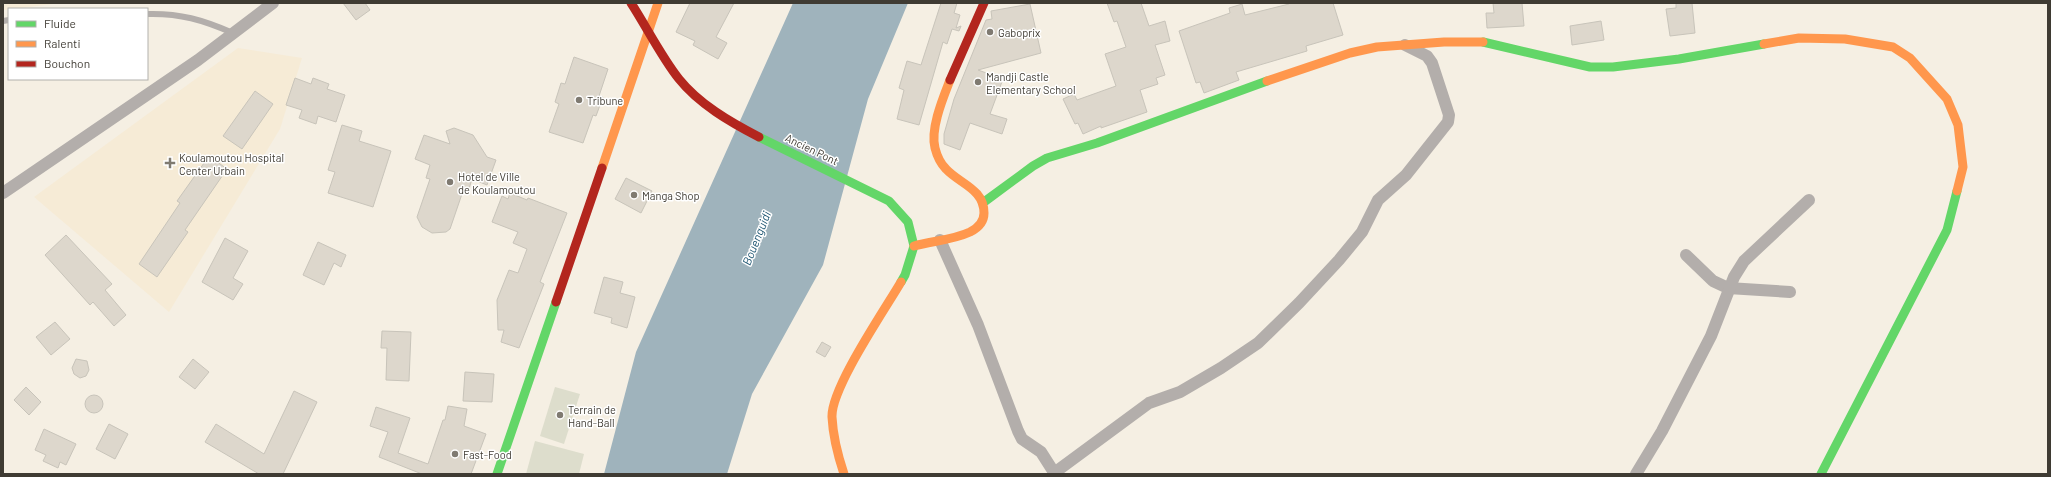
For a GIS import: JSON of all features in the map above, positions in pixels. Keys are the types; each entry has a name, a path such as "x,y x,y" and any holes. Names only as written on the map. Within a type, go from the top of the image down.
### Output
{"street":[{"path":"3,193 198,60 273,3"},
{"name":"Ancien Pont","path":"631,3 649,29 679,79 705,104 737,126 889,201 908,222 914,246"},
{"path":"497,474 658,3"},
{"path":"844,474 836,448 832,416 838,390 905,275 914,246 971,232 983,221 985,210 984,202 974,189 958,179 940,163 934,143 935,127 957,62 974,19 984,3"},
{"path":"984,202 1033,166 1047,158 1097,142 1350,52 1403,44 1481,42 1590,67 1613,67 1679,59 1799,38 1845,39 1893,47 1910,58 1947,99 1958,125 1963,167 1957,196 1947,230 1821,474"},
{"path":"940,240 975,318 1018,431 1022,438 1041,452 1055,474 1149,403 1180,392 1221,368 1258,343 1299,303 1339,260 1362,232 1378,200 1406,175 1448,122 1449,115 1432,63 1427,56 1403,44"},
{"path":"1636,474 1662,431 1711,336 1728,288 1744,261 1809,200"},
{"path":"1686,255 1713,281 1728,288 1790,292"}],"lane":[{"path":"148,14 180,15 200,19 233,33"}],"shaded area":[{"path":"3,3 62,3 8,8 8,9 3,10"},
{"name":"Koulamoutou Hospital Center Urbain","path":"238,48 302,58 280,129 169,312 34,197"}],"green space":[{"name":"Terrain de Hand-Ball","path":"555,387 580,394 564,444 540,436"},
{"path":"535,441 584,454 579,474 526,474"}],"water":[{"name":"Bouenguidi","path":"793,3 908,3 868,99 823,265 752,394 727,474 604,474 636,352"}],"building":[{"path":"343,3 365,3 370,10 356,20"},
{"path":"690,3 734,3 716,37 727,43 718,59 693,45 695,41 676,32"},
{"path":"941,3 957,3 954,13 960,15 956,28 961,26 959,31 952,29 947,44 943,42 919,125 897,119 904,90 899,88 907,61 921,65"},
{"path":"1107,3 1141,3 1149,26 1165,21 1170,41 1155,45 1165,75 1156,78 1158,84 1140,90 1147,112 1101,128 1101,126 1083,134 1078,123 1075,124 1063,99 1074,94 1077,100 1116,86 1105,54 1126,47 1117,21 1114,22"},
{"path":"1289,3 1333,3 1343,35 1306,46 1307,51 1236,72 1239,80 1204,93 1200,82 1196,83 1179,31 1230,13 1229,8 1242,4 1245,15"},
{"path":"1493,3 1522,3 1524,26 1487,28 1486,13 1494,13"},
{"path":"1676,3 1692,3 1695,33 1670,36 1666,9 1676,8"},
{"path":"1030,4 1041,53 978,70 1003,79 990,114 1007,119 1002,134 970,123 960,150 944,144 944,134 954,99 986,20 992,19 991,11"},
{"path":"1601,21 1604,40 1572,45 1570,26"},
{"name":"Tribune","path":"574,57 608,69 599,96 603,97 596,116 593,115 583,143 549,132 559,104 555,102 561,83 565,84"},
{"path":"295,78 311,84 313,78 329,84 327,89 345,95 336,122 318,116 316,124 299,118 302,110 286,105"},
{"path":"255,91 273,104 242,149 223,136"},
{"path":"342,125 362,131 359,141 391,151 373,207 328,193 335,172 328,170"},
{"name":"Hotel de Ville de Koulamoutou","path":"454,128 473,135 487,157 496,160 487,185 472,179 468,192 463,191 450,229 446,232 432,233 422,227 417,217 430,179 426,178 430,165 415,159 424,135 450,144 446,131"},
{"path":"209,156 227,169 185,230 188,232 157,277 139,264 180,203 177,201"},
{"name":"Manga Shop","path":"626,178 652,191 641,213 615,199"},
{"path":"510,193 527,200 528,198 567,213 540,282 544,284 519,348 501,342 504,330 498,330 497,300 509,270 518,273 527,249 513,243 518,232 492,222 502,196 508,199"},
{"path":"66,235 112,284 105,290 126,315 114,326 93,302 90,305 45,255"},
{"path":"225,238 248,251 233,278 243,284 233,300 202,282"},
{"path":"318,242 346,255 341,267 334,263 324,285 303,275"},
{"path":"604,277 623,282 620,293 635,297 627,328 611,323 612,318 594,313"},
{"path":"55,322 70,339 51,355 36,337"},
{"path":"382,331 411,332 409,381 386,380 387,348 381,348"},
{"path":"822,342 831,347 825,357 816,352"},
{"path":"76,359 87,361 89,370 86,376 80,378 74,374 72,368"},
{"path":"193,359 209,372 195,389 179,377"},
{"path":"465,372 494,374 492,402 463,401"},
{"path":"26,387 41,402 29,415 14,400"},
{"path":"294,391 317,402 283,474 259,474 205,442 216,424 264,454"},
{"path":"94,395 100,398 103,404 100,410 94,413 88,410 85,404 88,398"},
{"path":"448,406 467,409 464,426 486,434 471,474 422,474 379,457 388,432 370,426 376,407 410,418 398,453 428,464 443,420 445,420"},
{"path":"109,424 128,434 115,459 96,449"},
{"path":"44,429 76,444 66,465 60,462 58,468 43,461 46,455 35,450"}],"traffic: fast":[{"path":"1483,42 1590,67 1613,67 1679,59 1764,44"},
{"path":"984,202 1033,166 1047,158 1097,143 1267,81"},
{"path":"759,137 889,201 908,222 914,246 905,275 901,282"},
{"path":"1821,474 1947,230 1957,191"},
{"path":"497,474 556,302"}],"traffic: slow":[{"path":"602,168 658,3"},
{"path":"1764,44 1799,38 1845,39 1893,47 1910,58 1947,99 1958,125 1963,167 1957,191"},
{"path":"1267,81 1350,53 1377,47 1444,42 1483,42"},
{"path":"914,246 963,235 976,229 984,216 983,205 976,192 944,167 935,148 934,132 941,104 950,80"},
{"path":"844,474 833,432 832,417 834,404 849,369 901,282"}],"traffic: jam":[{"path":"631,3 666,62 687,88 716,112 759,137"},
{"path":"950,80 984,3"},
{"path":"556,302 602,168"}],"place":[{"name":"Gaboprix","path":"990,32"},
{"name":"Mandji Castle Elementary School","path":"978,82"},
{"name":"Tribune","path":"579,100"},
{"name":"Koulamoutou Hospital Center Urbain","path":"170,163"},
{"name":"Hotel de Ville de Koulamoutou","path":"450,182"},
{"name":"Manga Shop","path":"634,195"},
{"name":"Terrain de Hand-Ball","path":"560,415"},
{"name":"Fast-Food","path":"455,454"}]}
